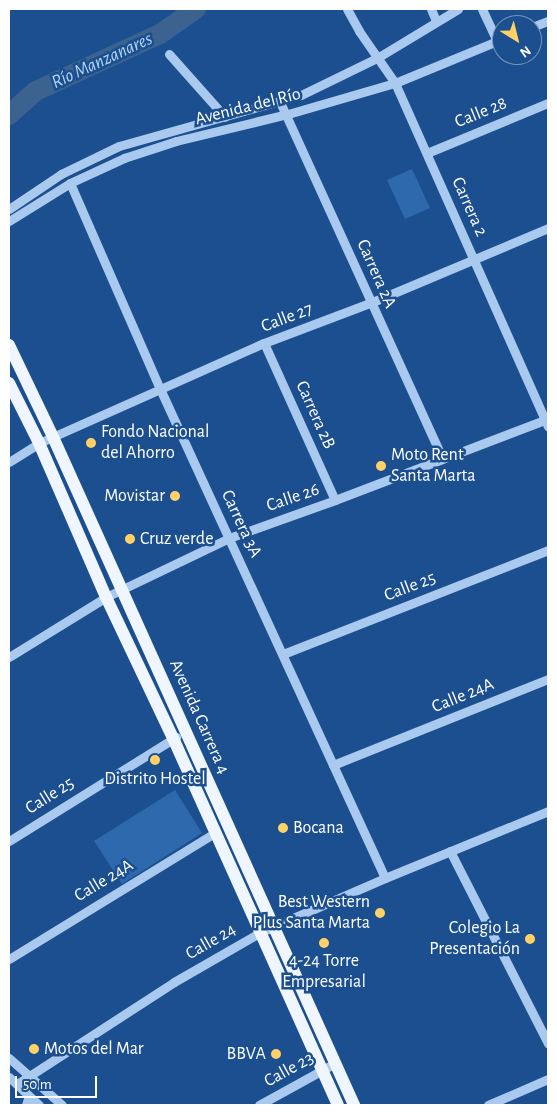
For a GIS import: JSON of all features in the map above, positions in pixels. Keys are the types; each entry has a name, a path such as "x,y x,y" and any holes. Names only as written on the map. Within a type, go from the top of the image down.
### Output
{"main road":[{"name":"Avenida Carrera 4","path":"9,345 122,590 354,1105"},
{"name":"Avenida Carrera 4","path":"9,383 39,443 106,597 216,832 338,1105"}],"street":[{"name":"Carrera 2","path":"347,9 377,58 395,82 547,423"},
{"path":"431,9 436,21"},
{"name":"Avenida del Río","path":"9,209 61,174 119,146 301,95 377,58 458,9"},
{"path":"482,9 492,26"},
{"name":"Avenida del Río","path":"9,221 70,183 124,158 176,141 288,114 395,82 492,43"},
{"path":"169,54 225,117"},
{"name":"Carrera 2A","path":"280,102 288,114 370,303 443,459"},
{"name":"Calle 28","path":"427,153 548,103"},
{"name":"Carrera 3A","path":"70,183 161,391 385,878"},
{"name":"Calle 27","path":"9,462 39,443 161,391 264,343 370,303 548,228"},
{"name":"Carrera 2B","path":"264,343 335,500"},
{"name":"Calle 26","path":"9,657 106,597 229,538 443,459 547,423"},
{"name":"Calle 25","path":"283,654 548,550"},
{"name":"Calle 24A","path":"333,765 548,679"},
{"name":"Calle 25","path":"9,841 185,731"},
{"name":"Calle 24","path":"17,1084 29,1074 174,982 261,932 385,878 548,812"},
{"name":"Calle 24A","path":"9,959 216,832"},
{"path":"450,851 548,1043"},
{"path":"9,1058 62,1105"},
{"name":"Calle 23","path":"259,1105 335,1064"},
{"path":"9,1077 39,1105"},
{"path":"488,1105 548,1078"},
{"path":"26,1105 29,1096"}],"shaded area":[{"path":"412,169 430,208 405,219 387,180"},
{"path":"175,790 202,833 122,884 94,841"}],"waterway":[{"name":"Río Manzanares","path":"9,115 36,91 160,34 196,9"}],"place":[{"name":"Fondo Nacional del Ahorro","path":"91,443"},
{"name":"Moto Rent Santa Marta","path":"381,466"},
{"name":"Movistar","path":"175,496"},
{"name":"Cruz verde","path":"130,539"},
{"name":"Distrito Hostel","path":"155,760"},
{"name":"Bocana","path":"283,828"},
{"name":"Best Western Plus Santa Marta","path":"380,913"},
{"name":"Colegio La Presentación","path":"530,939"},
{"name":"4-24 Torre Empresarial","path":"324,943"},
{"name":"Motos del Mar","path":"34,1049"},
{"name":"BBVA","path":"276,1054"}]}
